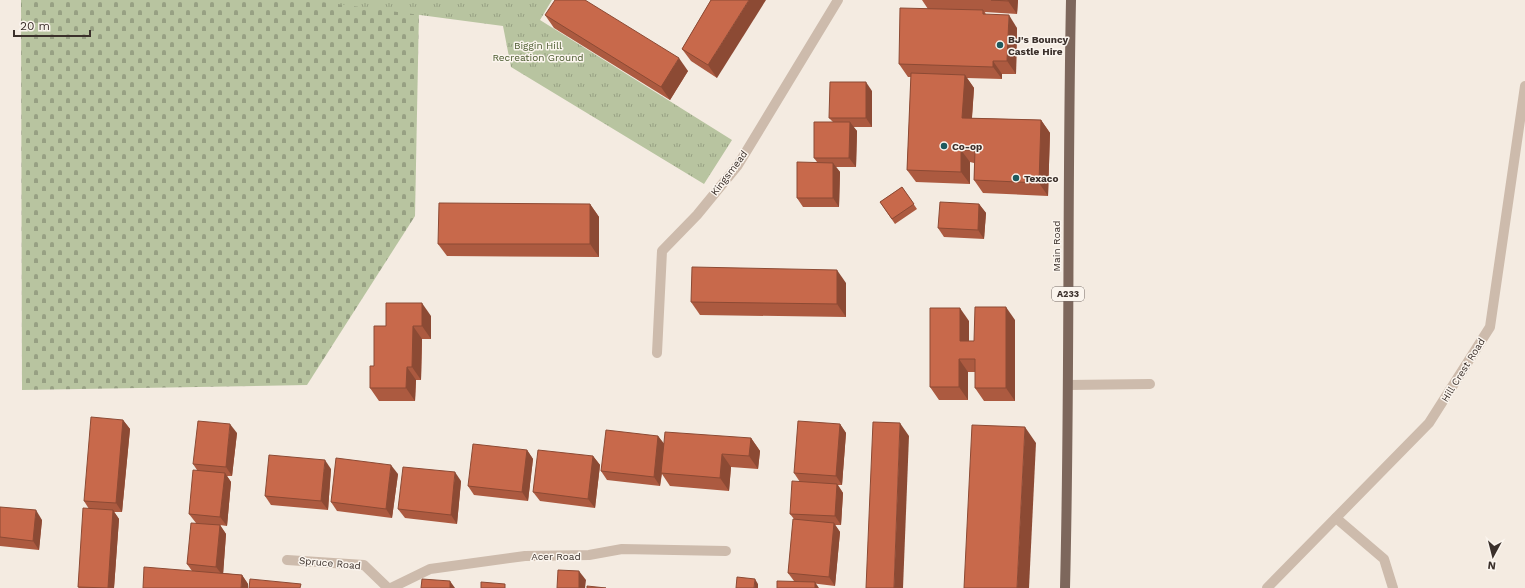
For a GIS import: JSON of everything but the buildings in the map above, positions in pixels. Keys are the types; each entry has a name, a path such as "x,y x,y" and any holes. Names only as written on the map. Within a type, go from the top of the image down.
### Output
{"main road":[{"name":"Main Road","path":"1065,588 1068,385 1068,118 1071,0"}],"street":[{"name":"Kingsmead","path":"657,353 662,251 697,215 738,165 838,0"},
{"name":"Hill Crest Road","path":"1267,588 1429,423 1490,327 1525,86"},
{"path":"1068,385 1150,384"},
{"path":"1336,518 1384,559 1393,588"},
{"name":"Acer Road","path":"390,588 430,569 525,556 590,555 622,549 726,551"},
{"name":"Spruce Road","path":"287,560 364,565 390,588"}],"green space":[{"path":"21,0 332,0 419,10 415,216 307,385 22,390"},
{"name":"Biggin Hill Recreation Ground","path":"307,0 552,0 540,20 732,140 704,184 511,67 503,26"}],"place":[{"name":"BJ's Bouncy Castle Hire","path":"1000,45"},
{"name":"Co-op","path":"944,146"},
{"name":"Texaco","path":"1016,178"}]}
